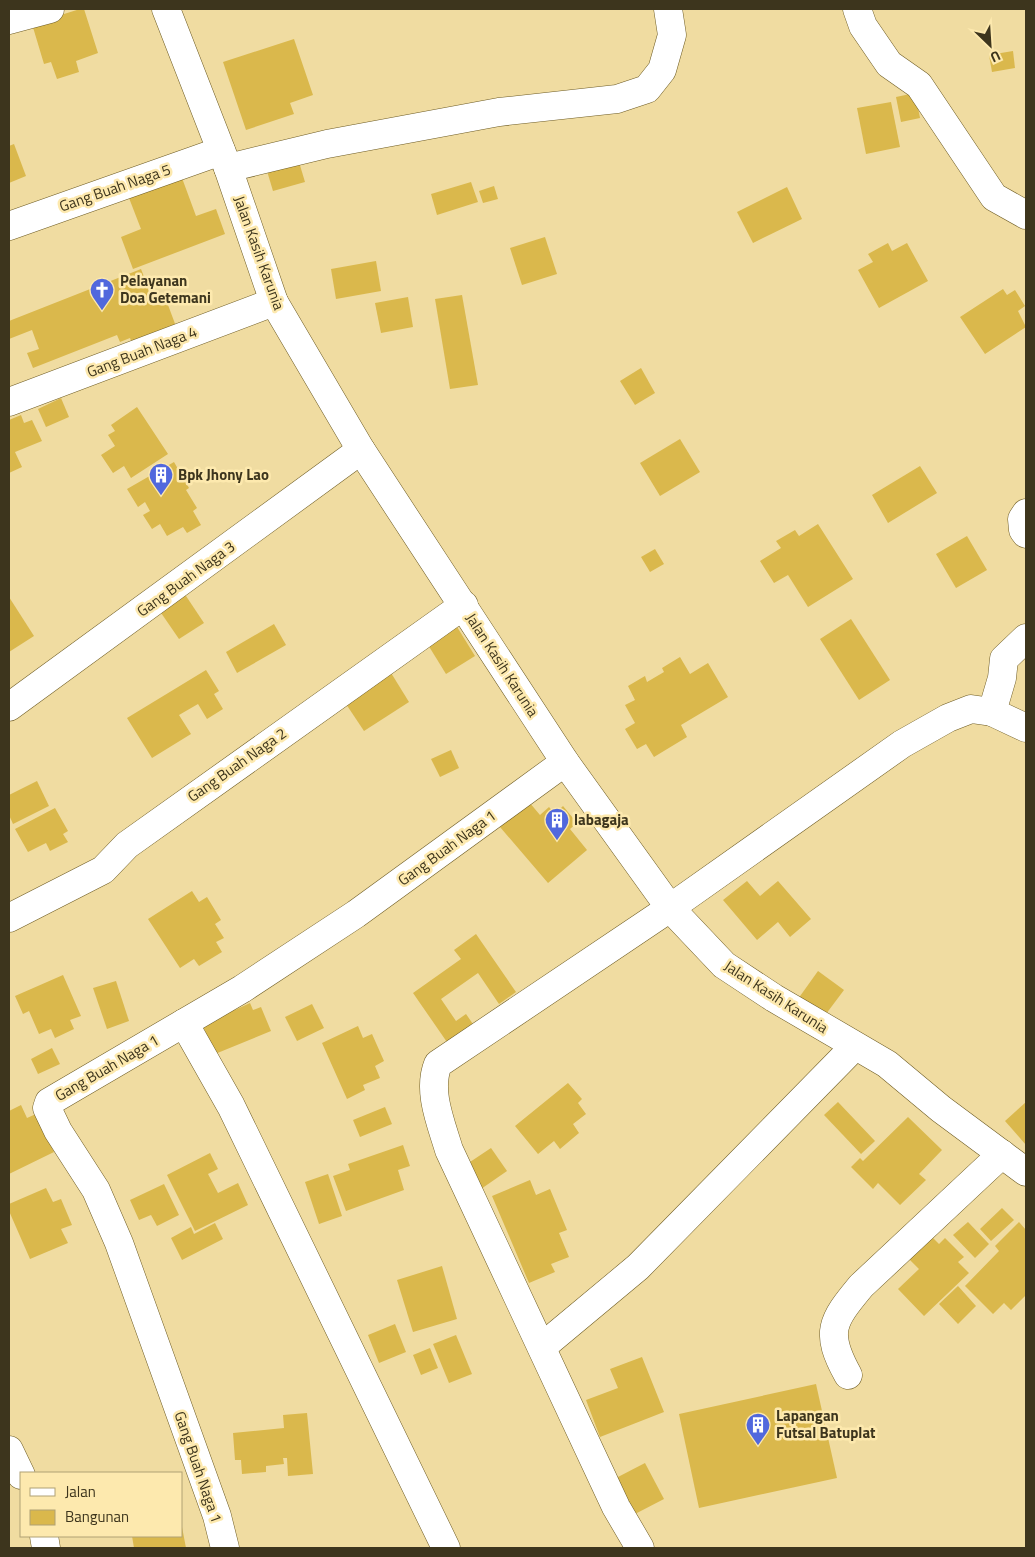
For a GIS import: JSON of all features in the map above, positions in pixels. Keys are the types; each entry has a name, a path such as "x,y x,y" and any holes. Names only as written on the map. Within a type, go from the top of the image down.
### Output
{"street":[{"path":"9,20 50,9"},
{"name":"Jalan Kasih Karunia","path":"166,9 225,160 274,302 362,450 565,762 670,908 724,965 774,998 887,1064 1026,1172"},
{"name":"Gang Buah Naga 5","path":"9,226 225,160 499,112 617,99 646,89 662,70 672,35 668,9"},
{"path":"857,9 863,26 888,64 919,85 994,197 1026,215"},
{"name":"Gang Buah Naga 4","path":"9,402 274,302"},
{"name":"Gang Buah Naga 3","path":"9,707 362,450"},
{"path":"1026,513 1022,519 1023,530 1026,534"},
{"name":"Gang Buah Naga 2","path":"9,918 103,870 127,844 464,605"},
{"path":"992,712 1002,678 1004,659 1026,638"},
{"path":"640,1548 616,1507 449,1150 437,1108 434,1074 438,1064 670,908 902,744 948,718 971,709 992,712 1026,728"},
{"name":"Gang Buah Naga 1","path":"225,1548 217,1516 119,1243 96,1190 58,1131 47,1108 49,1102 184,1023 356,914 565,762"},
{"path":"184,1023 231,1106 446,1548"},
{"path":"542,1347 638,1267 855,1046"},
{"path":"848,1375 837,1356 832,1329 843,1308 861,1286 1002,1154"},
{"path":"9,1450 20,1473"}],"building":[{"path":"84,9 98,53 76,61 79,72 57,79 51,62 44,64 32,24"},
{"path":"294,39 313,95 290,103 294,114 246,130 223,62"},
{"path":"1013,51 1015,68 992,72 989,55"},
{"path":"915,93 920,118 901,122 896,97"},
{"path":"891,102 900,147 866,154 857,108"},
{"path":"14,144 26,176 9,183 9,146"},
{"path":"299,162 305,182 273,191 267,171"},
{"path":"182,178 196,216 216,209 225,234 133,269 121,237 141,229 129,198"},
{"path":"471,182 478,202 437,215 431,194"},
{"path":"494,186 498,199 483,203 479,191"},
{"path":"787,187 802,219 753,243 737,212"},
{"path":"545,237 557,274 522,285 510,248"},
{"path":"888,243 892,251 907,243 928,281 879,308 858,270 873,262 868,254"},
{"path":"376,261 381,291 336,299 331,269"},
{"name":"Pelayanan Doa Getemani","path":"141,269 154,302 165,297 177,329 133,346 130,338 120,342 117,335 33,368 27,353 39,349 32,330 9,339 9,321"},
{"path":"1003,289 1007,295 1015,290 1025,306 1018,311 1026,327 985,354 960,317"},
{"path":"462,295 478,385 450,389 435,299"},
{"path":"408,297 413,327 381,333 375,303"},
{"path":"641,368 655,393 635,405 620,381"},
{"path":"61,398 69,417 46,427 38,409"},
{"path":"137,407 168,454 131,478 124,466 113,473 101,455 115,446 108,435 115,431 111,425"},
{"path":"21,415 24,423 32,420 42,441 15,452 22,467 9,473 9,420"},
{"path":"680,439 700,472 660,496 640,463"},
{"name":"Bpk Jhony Lao","path":"174,462 189,488 186,490 197,508 193,511 201,525 187,533 183,527 167,536 160,524 152,529 143,515 150,511 145,502 138,507 127,489"},
{"path":"920,466 937,493 888,523 872,495"},
{"path":"818,524 853,579 808,607 788,575 774,583 760,561 781,548 776,541 795,530 799,536"},
{"path":"967,536 987,570 956,588 936,554"},
{"path":"655,549 664,564 650,572 641,557"},
{"path":"182,590 204,623 179,639 157,607"},
{"path":"9,597 34,636 9,652"},
{"path":"851,619 890,680 859,700 820,639"},
{"path":"454,622 475,656 446,674 425,640"},
{"path":"274,624 286,645 237,673 226,652"},
{"path":"680,657 690,674 708,663 728,697 681,725 687,737 654,757 646,744 637,749 625,729 635,723 625,705 635,700 628,686 645,676 647,682 664,672 662,668"},
{"path":"388,668 409,702 364,731 342,698"},
{"path":"206,670 219,691 214,694 223,709 207,719 198,704 179,715 191,734 152,758 127,718"},
{"path":"451,750 459,768 440,777 431,759"},
{"path":"37,781 49,806 13,824 9,815 9,795"},
{"name":"labagaja","path":"529,802 540,815 549,807 555,814 563,806 577,823 570,829 587,850 548,883 500,827"},
{"path":"55,808 68,831 63,834 68,842 50,851 46,843 28,852 15,829"},
{"path":"747,881 760,896 778,881 811,919 790,937 778,922 757,940 723,900"},
{"path":"192,891 199,902 207,897 221,920 215,924 224,938 216,942 222,952 199,966 194,959 180,968 148,919"},
{"path":"476,934 516,992 499,1004 478,973 441,999 456,1021 466,1014 475,1027 449,1045 413,993 461,959 454,950"},
{"path":"818,971 844,990 823,1018 798,999"},
{"path":"63,975 81,1016 70,1020 74,1029 55,1038 51,1029 39,1034 29,1011 23,1014 15,996"},
{"path":"116,981 129,1021 107,1029 93,988"},
{"path":"250,1003 253,1010 261,1007 271,1031 215,1054 202,1024 232,1004 235,1010"},
{"path":"312,1004 324,1028 297,1041 285,1017"},
{"path":"358,1026 363,1038 372,1034 384,1061 375,1066 380,1078 363,1085 365,1090 347,1099 322,1043"},
{"path":"52,1048 60,1064 38,1074 31,1059"},
{"path":"568,1083 582,1099 578,1103 586,1114 573,1124 579,1133 560,1149 554,1141 538,1154 515,1126"},
{"path":"838,1102 875,1141 861,1154 824,1115"},
{"path":"1026,1102 1026,1145 1005,1121"},
{"path":"21,1105 27,1118 36,1114 54,1152 9,1174 9,1111"},
{"path":"385,1107 392,1124 360,1137 353,1120"},
{"path":"908,1117 942,1150 919,1174 926,1180 900,1205 878,1183 873,1189 851,1167 860,1158 863,1161"},
{"path":"403,1145 410,1166 398,1170 404,1190 346,1211 333,1176 350,1170 348,1164"},
{"path":"491,1148 507,1171 481,1189 464,1166"},
{"path":"210,1153 218,1169 208,1174 218,1193 238,1183 248,1205 195,1231 167,1175"},
{"path":"328,1174 342,1216 319,1224 305,1182"},
{"path":"530,1180 536,1195 550,1189 567,1230 559,1233 569,1257 551,1264 555,1272 529,1283 492,1196"},
{"path":"164,1184 179,1215 157,1226 151,1215 139,1220 130,1200"},
{"path":"46,1188 53,1202 61,1199 72,1225 61,1229 68,1243 30,1259 9,1211 9,1204"},
{"path":"1002,1208 1014,1220 991,1241 980,1229"},
{"path":"968,1222 989,1244 975,1258 953,1235"},
{"path":"1019,1222 1026,1230 1026,1295 1011,1310 1004,1303 993,1314 965,1286 999,1251 995,1246"},
{"path":"215,1223 223,1239 182,1260 171,1238 191,1227 194,1234"},
{"path":"931,1236 939,1244 945,1238 964,1257 958,1262 969,1273 924,1316 898,1289 919,1269 908,1258"},
{"path":"442,1266 457,1319 413,1332 397,1280"},
{"path":"958,1286 976,1306 958,1324 939,1304"},
{"path":"395,1324 406,1352 379,1363 368,1335"},
{"path":"456,1335 472,1374 449,1383 433,1344"},
{"path":"430,1348 438,1368 421,1375 413,1355"},
{"path":"642,1357 664,1412 600,1437 586,1400 618,1388 610,1369"},
{"name":"Lapangan Futsal Batuplat","path":"816,1384 837,1478 699,1508 679,1414"},
{"path":"307,1413 313,1474 288,1476 287,1458 283,1458 284,1464 266,1466 266,1472 242,1474 241,1460 235,1460 233,1433 284,1428 283,1415"},
{"path":"645,1463 664,1499 635,1514 616,1478"},
{"path":"182,1527 186,1548 134,1548 132,1537 182,1537"}],"place":[{"name":"Pelayanan Doa Getemani","path":"102,311"},
{"name":"Bpk Jhony Lao","path":"161,496"},
{"name":"labagaja","path":"557,841"},
{"name":"Lapangan Futsal Batuplat","path":"758,1446"}]}
